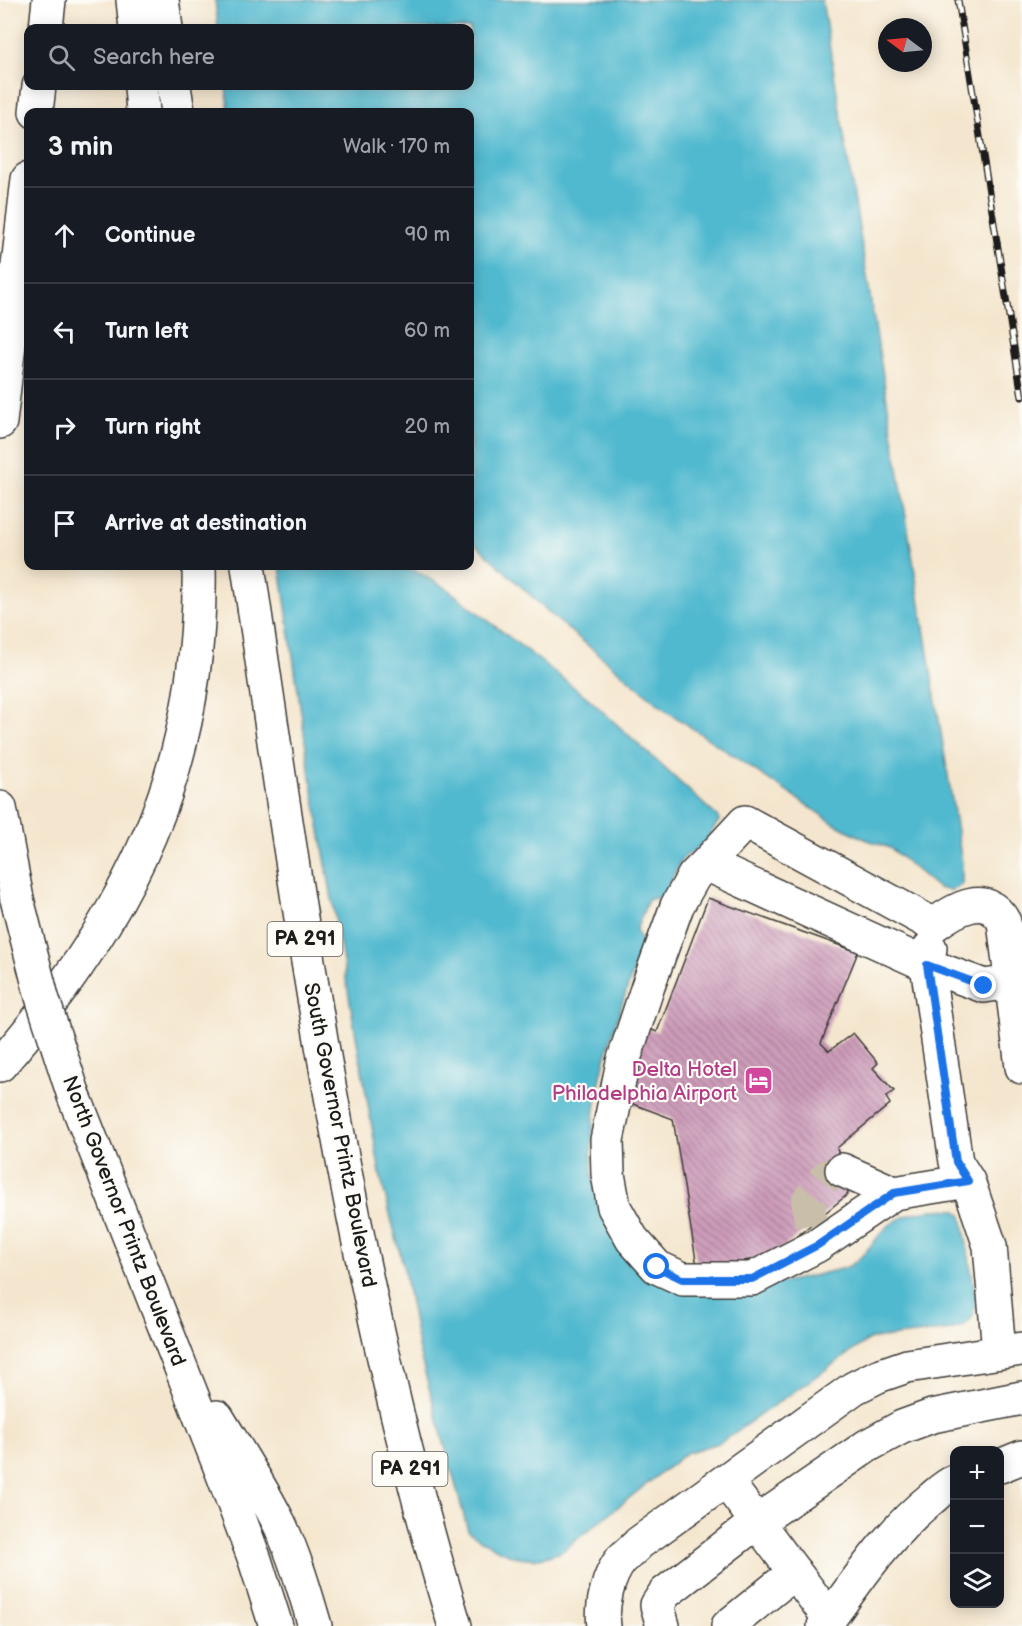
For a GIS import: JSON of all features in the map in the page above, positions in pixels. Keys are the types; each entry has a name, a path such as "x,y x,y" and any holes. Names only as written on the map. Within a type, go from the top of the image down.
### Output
{"main road":[{"path":"47,24 50,0"},
{"path":"134,0 136,24"},
{"path":"162,0 165,24"},
{"path":"36,108 39,90"},
{"path":"141,90 143,108"},
{"path":"175,90 177,108"},
{"path":"0,422 24,214"},
{"path":"0,1065 30,1029 90,948 129,882 150,836 174,769 188,707 196,639 199,570"},
{"name":"South Governor Printz Boulevard","path":"249,570 318,1024 349,1196 391,1391 415,1488 455,1626"},
{"name":"North Governor Printz Boulevard","path":"0,808 17,899 42,996 74,1096 239,1517 276,1626"},
{"path":"934,925 745,822 694,876 677,906 623,1062 607,1140 608,1174 614,1206 632,1239 657,1267 682,1279 752,1279 815,1235 894,1193 968,1181"},
{"path":"706,864 927,965 984,986 1011,982"},
{"path":"595,1623 608,1586 620,1562 639,1543 854,1388 878,1376 908,1366 1010,1351 990,1246 968,1181 956,1162 927,965 934,925 948,915 975,904 998,910 1004,922 1022,1067"},
{"path":"842,1170 894,1193"},
{"path":"174,1349 244,1461 281,1527 296,1565 315,1626"},
{"path":"663,1626 657,1605 665,1593 757,1522 867,1446 902,1427 932,1416 1022,1398"},
{"path":"1004,1464 1022,1457"},
{"path":"726,1481 795,1572 827,1622 862,1572 895,1533 922,1505 950,1485"},
{"path":"728,1626 795,1572"}],"water":[{"path":"215,0 822,0 962,862 962,884 952,891 938,888 890,848 835,824 668,712 557,620 474,543 474,108 229,108 226,90 474,90 474,24 218,24"},
{"path":"281,570 416,571 446,588 588,698 720,819 704,843 682,859 663,896 648,900 636,930 643,944 606,1055 595,1112 592,1170 604,1215 724,1291 800,1279 847,1267 862,1256 883,1231 898,1219 926,1211 956,1210 962,1216 976,1299 973,1316 965,1325 951,1330 870,1339 721,1442 686,1453 561,1552 529,1559 510,1555 492,1547 468,1531 419,1351 403,1265 381,1179 309,768"}],"building":[{"name":"Delta Hotel Philadelphia Airport","path":"708,898 858,952 821,1043 829,1051 853,1033 878,1063 873,1068 894,1091 886,1097 890,1104 837,1148 848,1194 773,1256 744,1261 744,1271 697,1266 673,1119 625,1101 640,1025 657,1032"}],"tunnel":[{"path":"811,1225 808,1201 827,1176 842,1170"}],"railway":[{"path":"958,0 1022,397"}],"place":[{"name":"Delta Hotel Philadelphia Airport","path":"758,1081"}],"route":[{"path":"657,1267 682,1279 752,1279 818,1245 894,1193 968,1181 956,1162 927,965 984,986"}]}
